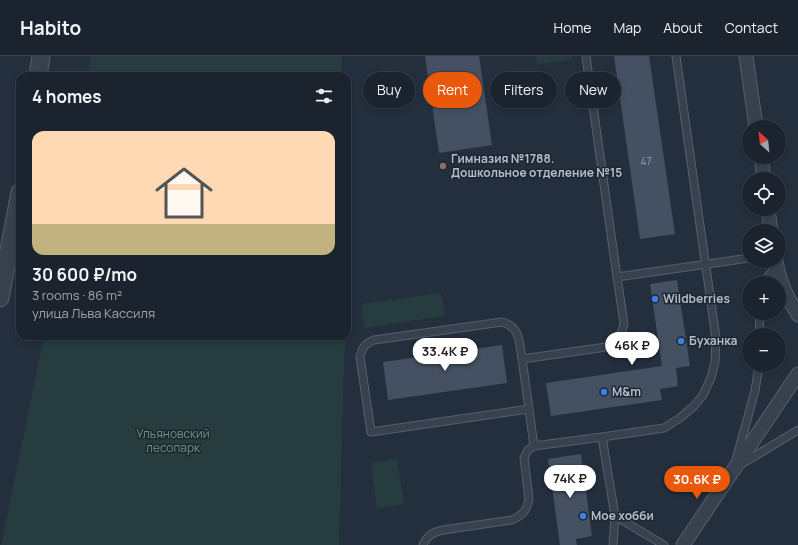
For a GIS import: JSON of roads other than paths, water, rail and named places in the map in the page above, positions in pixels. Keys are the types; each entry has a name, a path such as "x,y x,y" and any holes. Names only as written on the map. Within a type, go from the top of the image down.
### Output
{"street":[{"path":"39,72 41,56"},
{"path":"746,56 755,120"},
{"path":"0,298 16,213"},
{"path":"777,268 786,295 798,315"},
{"path":"683,545 798,374"}],"lane":[{"path":"522,359 606,347 618,340 623,329 624,323 586,56"},
{"path":"423,545 429,536 434,532 512,520 525,512 529,499 524,458 528,450 534,446 664,428 680,418 703,395 711,378 715,362 716,338 676,56"},
{"path":"617,277 742,259"},
{"path":"529,409 371,432 360,357 362,348 374,340 502,322 510,324 517,331 522,359 529,409 534,446"},
{"path":"733,469 755,391 759,372"},
{"path":"733,469 798,430"},
{"path":"602,437 615,516 613,545"},
{"path":"615,516 664,545"}],"place":[{"name":"Гимназия №1788. Дошкольное отделение №15","path":"443,166"},
{"name":"Wildberries","path":"655,299"},
{"name":"Буханка","path":"681,341"},
{"name":"M&m","path":"604,392"},
{"name":"Мое хобби","path":"583,516"}],"park label":[{"name":"Ульяновский лесопарк","path":"173,441"}]}
